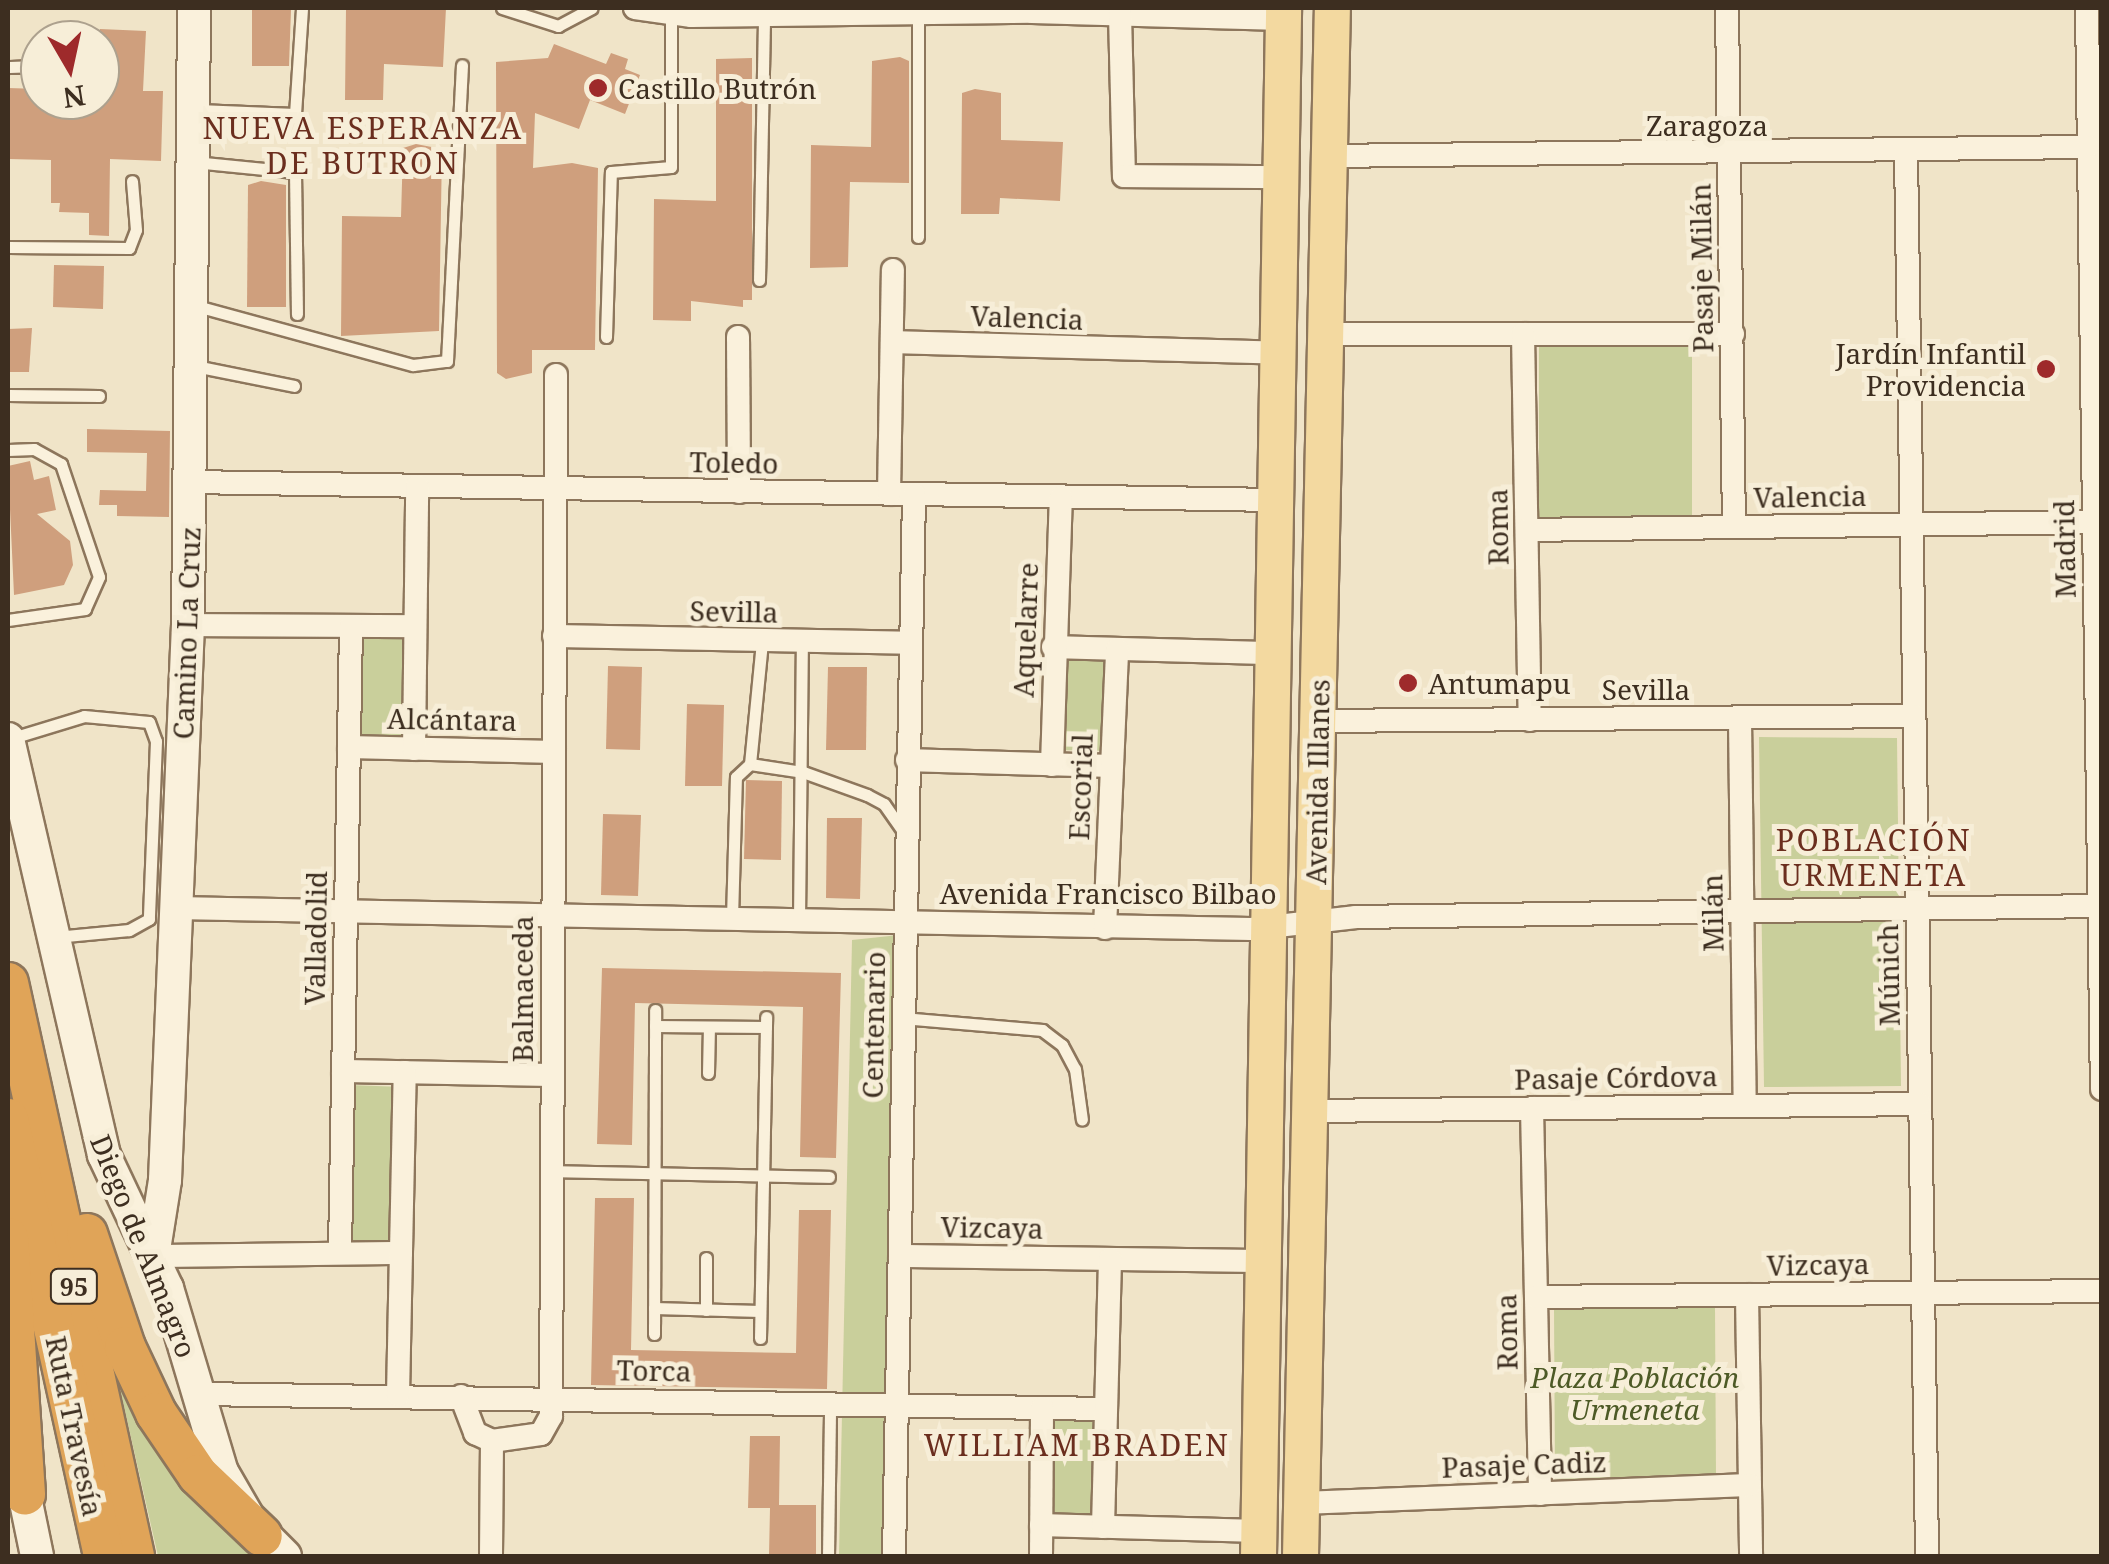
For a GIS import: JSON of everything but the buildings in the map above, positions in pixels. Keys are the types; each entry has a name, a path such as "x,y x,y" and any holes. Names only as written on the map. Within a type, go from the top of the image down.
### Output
{"highway":[{"path":"11,1000 139,1381 190,1465 273,1546"},
{"name":"Ruta Travesía","path":"11,1000 134,1556"},
{"name":"Ruta Travesía","path":"8,1119 104,1556"},
{"path":"8,1238 25,1494"}],"main road":[{"name":"Avenida Illanes","path":"1300,1556 1332,8"},
{"name":"Avenida Illanes","path":"1258,1544 1283,13"},
{"path":"1283,13 1304,27 1330,71"},
{"path":"1281,164 1327,156"}],"street":[{"name":"Camino La Cruz","path":"153,1256 165,1180 188,624 194,8"},
{"path":"635,8 671,15 1032,10 1283,13"},
{"name":"Pasaje Milán","path":"1727,8 1734,527"},
{"name":"Madrid","path":"2087,8 2097,470 2094,522 2102,1089"},
{"path":"1120,14 1124,176 1281,164"},
{"name":"Zaragoza","path":"1327,156 1906,154 2088,147"},
{"name":"Múnich","path":"1906,154 1927,1556"},
{"path":"889,494 893,270"},
{"path":"1326,334 1733,334"},
{"name":"Roma","path":"1523,334 1530,720"},
{"path":"738,338 739,492"},
{"name":"Valencia","path":"892,342 1279,354"},
{"name":"Balmaceda","path":"492,1441 540,1434 550,1426 556,375"},
{"name":"Toledo","path":"190,482 1276,500"},
{"path":"414,749 417,486"},
{"name":"Centenario","path":"894,1556 906,922 903,831 914,494"},
{"name":"Aquelarre","path":"1052,765 1061,497"},
{"name":"Valencia","path":"1527,530 2094,522"},
{"path":"188,624 414,626"},
{"name":"Valladolid","path":"340,1251 351,626"},
{"name":"Sevilla","path":"554,636 912,643"},
{"path":"1053,647 1272,653"},
{"name":"Escorial","path":"1105,928 1116,650"},
{"name":"Sevilla","path":"1318,720 1914,716"},
{"name":"Milán","path":"1740,719 1746,1106"},
{"name":"Diego de Almagro","path":"8,739 94,1126 153,1256 201,1394 222,1472 273,1546"},
{"name":"Alcántara","path":"349,747 554,752"},
{"path":"907,760 1110,766"},
{"name":"Avenida Francisco Bilbao","path":"176,908 1105,928 1269,928 1315,921 2099,906"},
{"path":"343,1071 552,1074"},
{"path":"398,1394 405,1072"},
{"name":"Pasaje Córdova","path":"1312,1111 1920,1104"},
{"name":"Roma","path":"1532,1108 1540,1494"},
{"path":"153,1256 402,1253"},
{"name":"Vizcaya","path":"900,1256 1263,1261"},
{"path":"1104,1527 1110,1259"},
{"name":"Vizcaya","path":"1536,1297 2102,1291"},
{"path":"1747,1295 1751,1556"},
{"name":"Torca","path":"201,1394 398,1394 1106,1410"},
{"path":"461,1396 475,1432 492,1441 491,1556"},
{"path":"1041,1556 1042,1408"},
{"path":"8,1424 37,1556"},
{"name":"Pasaje Cadiz","path":"1301,1503 1750,1486"},
{"path":"1042,1525 1104,1527 1258,1544"}],"lane":[{"path":"193,110 295,114 302,8"},
{"path":"502,8 558,26 592,8"},
{"path":"918,13 918,238"},
{"path":"606,337 612,172 670,166 671,15"},
{"path":"760,280 764,15"},
{"path":"192,305 413,365 447,361 462,65"},
{"path":"193,162 295,172 297,314"},
{"path":"8,247 130,248 136,230 132,181"},
{"path":"191,365 294,386"},
{"path":"8,395 100,396"},
{"path":"8,450 34,448 61,464 99,578 85,609 8,620"},
{"path":"732,918 736,776 750,764 762,641"},
{"path":"799,920 802,642"},
{"path":"8,739 84,716 184,721"},
{"path":"51,937 129,930 149,919 156,761 149,722"},
{"path":"750,764 803,772 884,804 903,831"},
{"path":"654,1334 656,1010"},
{"path":"902,1018 1042,1030 1062,1045 1074,1070 1082,1120"},
{"path":"655,1026 766,1022 760,1338"},
{"path":"708,1073 709,1027"},
{"path":"552,1171 829,1176"},
{"path":"706,1258 706,1310"},
{"path":"654,1308 760,1311"},
{"path":"828,1556 830,1404"}],"green space":[{"path":"1692,345 1692,523 1539,523 1539,346"},
{"path":"354,636 412,638 408,740 352,739"},
{"path":"1058,641 1115,642 1113,751 1056,750"},
{"path":"1759,737 1897,738 1901,1086 1764,1087"},
{"path":"899,935 887,1556 839,1556 852,940"},
{"path":"348,1085 404,1087 397,1246 346,1243"},
{"name":"Plaza Población Urmeneta","path":"1715,1307 1716,1477 1555,1479 1554,1308"},
{"path":"110,1345 160,1455 269,1556 158,1556"},
{"path":"1048,1416 1098,1417 1096,1522 1046,1522"}],"place":[{"name":"Castillo Butrón","path":"598,88"},
{"name":"Jardín Infantil Providencia","path":"2046,369"},
{"name":"Antumapu","path":"1408,683"}],"district":[{"name":"NUEVA ESPERANZA DE BUTRON","path":"363,145"},
{"name":"POBLACIÓN URMENETA","path":"1874,857"},
{"name":"WILLIAM BRADEN","path":"1077,1445"}]}
